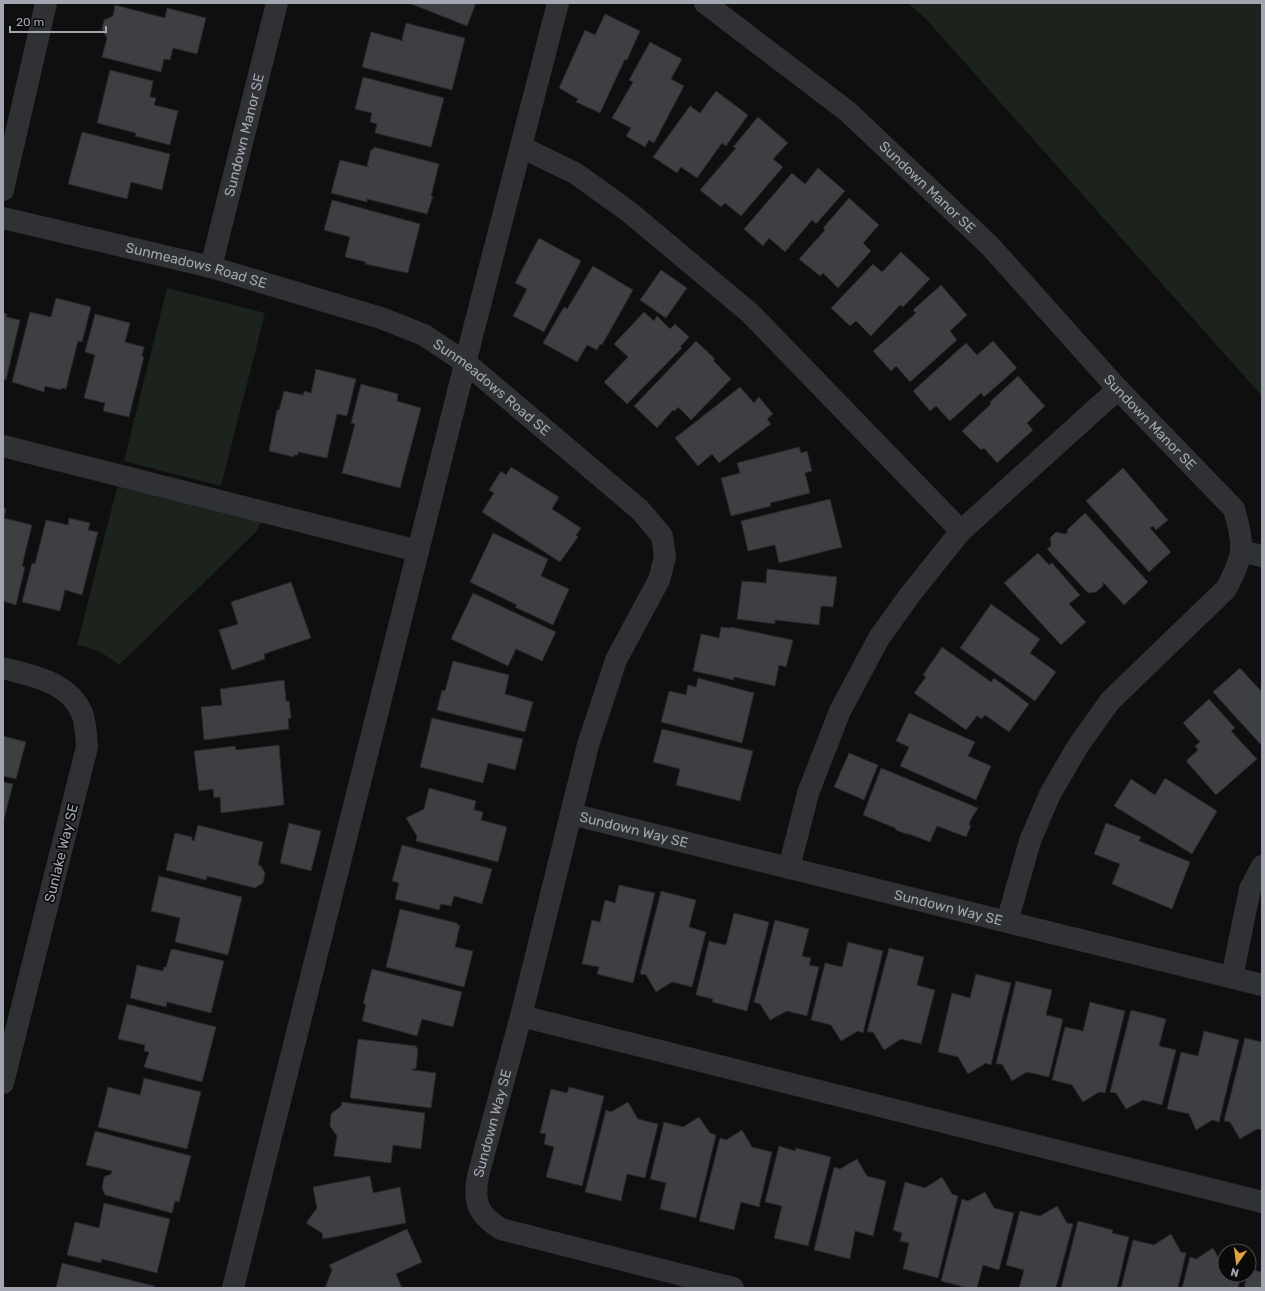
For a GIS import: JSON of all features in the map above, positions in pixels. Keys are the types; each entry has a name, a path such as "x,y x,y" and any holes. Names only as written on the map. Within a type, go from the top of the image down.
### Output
{"street":[{"path":"3,190 46,3"},
{"name":"Sundown Manor SE","path":"211,267 277,3"},
{"path":"233,1288 418,551 558,3"},
{"name":"Sundown Manor SE","path":"706,3 847,111 990,246 1118,388 1234,509 1241,533 1252,554 1236,570 1226,590 1110,701 1078,746 1050,794 1030,841 1007,922"},
{"path":"521,147 575,174 628,211 750,313 961,531"},
{"name":"Sunmeadows Road SE","path":"3,218 211,267 381,318 424,335 466,363 640,510 662,536 665,558 659,580 616,660 588,744 571,814"},
{"path":"789,868 808,793 840,711 879,638 909,596 961,531 1118,388"},
{"path":"3,446 418,551"},
{"name":"Sunlake Way SE","path":"3,668 45,679 61,688 82,713 87,747 3,1083"},
{"name":"Sundown Way SE","path":"733,1288 501,1229 491,1223 482,1214 477,1205 475,1191 478,1176 521,1016 571,814 1262,985"},
{"path":"1232,977 1250,889 1262,866"},
{"path":"521,1016 1262,1202"}],"shaded area":[{"path":"908,3 1262,3 1262,396 926,19"},
{"path":"167,288 265,313 221,486 124,461"},
{"path":"118,484 262,521 256,532 119,665 100,652 77,645"}],"building":[{"path":"409,3 476,3 467,26"},
{"path":"115,5 165,18 167,8 206,18 197,54 173,48 170,60 164,59 161,72 102,57 107,38 102,29 104,20 113,16"},
{"path":"605,14 640,31 627,60 625,59 600,113 576,102 578,99 559,88 585,30 595,35"},
{"path":"406,23 465,38 452,90 362,67 371,32 404,41 402,39"},
{"path":"650,42 682,59 671,79 684,86 654,143 649,140 645,147 626,136 631,128 612,118 633,82 629,80"},
{"path":"110,70 153,81 150,97 156,98 154,105 178,111 170,145 135,136 136,133 97,123"},
{"path":"363,77 444,98 431,147 375,133 377,124 370,122 372,113 355,109"},
{"path":"716,91 748,115 726,146 722,143 697,178 681,167 677,173 653,157 690,106 700,113"},
{"path":"758,117 788,143 773,159 783,167 741,216 725,203 721,207 700,190 736,148 733,147"},
{"path":"82,132 170,154 162,190 131,182 127,199 68,184"},
{"path":"374,147 439,164 431,196 433,196 427,214 367,199 367,202 331,193 340,160 369,167 367,166 371,149 373,150"},
{"path":"818,168 845,191 816,224 812,220 785,252 769,238 763,246 744,229 792,173 805,184"},
{"path":"849,198 879,225 863,243 871,251 838,288 823,273 820,276 799,259 825,230 823,228"},
{"path":"332,200 420,224 408,273 365,264 366,262 345,257 350,237 324,230"},
{"path":"539,238 581,261 544,332 513,316 527,289 515,283"},
{"path":"901,252 930,279 903,307 900,305 871,336 856,321 850,326 831,308 873,264 882,272"},
{"path":"593,266 633,290 602,345 600,344 597,350 587,345 577,362 543,343 564,307 567,309"},
{"path":"661,270 687,288 666,318 640,300"},
{"path":"941,285 967,315 950,331 957,340 910,382 896,366 891,371 873,351 916,313 913,310"},
{"path":"56,298 91,307 82,342 78,341 66,389 61,388 61,390 45,386 44,392 12,382 30,312 51,317"},
{"path":"644,312 654,321 657,316 670,329 675,324 689,337 680,347 682,348 627,404 604,382 628,357 614,344"},
{"path":"3,313 7,314 6,317 20,320 6,380 3,379"},
{"path":"95,314 130,323 125,342 144,347 142,356 144,357 129,417 103,411 105,403 84,398 95,355 85,352"},
{"path":"696,341 715,359 713,360 731,379 691,420 678,407 675,411 673,410 657,428 634,406"},
{"path":"993,341 1017,368 984,397 981,393 950,421 936,406 930,411 913,391 966,343 977,355"},
{"path":"316,369 356,379 347,416 337,414 327,458 298,452 298,455 294,455 294,457 269,451 277,410 279,410 284,391 303,395 304,391 311,393"},
{"path":"1018,376 1045,406 1027,423 1033,430 997,463 984,448 981,450 962,431"},
{"path":"361,384 398,394 397,401 421,408 400,488 342,473 355,424 351,423"},
{"path":"740,387 754,403 759,397 773,414 767,419 771,424 719,463 712,454 698,466 675,438"},
{"path":"799,447 801,453 807,451 812,471 805,473 810,493 770,503 771,506 731,516 721,478 740,473 737,463"},
{"path":"511,467 559,497 552,509 581,528 576,535 578,537 560,562 482,512 494,493 489,490 501,471 506,475"},
{"path":"1123,468 1168,520 1156,530 1153,526 1150,528 1171,552 1149,572 1086,501"},
{"path":"830,499 842,547 779,563 775,545 748,551 741,521"},
{"path":"3,508 6,509 4,518 32,525 22,566 25,567 16,605 3,601"},
{"path":"1085,513 1148,582 1124,605 1103,582 1103,586 1096,592 1088,593 1047,549 1051,546 1050,538 1056,532 1066,534 1068,531 1067,530"},
{"path":"69,518 90,523 88,530 98,532 82,595 65,590 60,611 22,602 32,563 35,564 46,520 68,525"},
{"path":"493,533 548,559 541,576 569,589 553,625 515,607 517,605 470,582"},
{"path":"1038,553 1049,565 1052,563 1080,595 1069,604 1086,622 1061,645 1004,583"},
{"path":"767,569 837,577 833,607 821,606 819,625 775,620 775,624 737,619 742,581 766,583"},
{"path":"291,582 311,638 264,654 265,659 232,670 219,630 238,624 231,602"},
{"path":"473,593 556,632 542,661 516,649 508,666 451,639"},
{"path":"991,604 1040,639 1030,653 1056,672 1035,701 960,648"},
{"path":"721,627 730,627 793,640 786,667 779,665 775,686 734,677 734,680 693,671 701,634 719,638"},
{"path":"942,647 991,682 994,678 1029,704 1009,732 985,715 982,719 977,716 966,730 914,693 926,677 923,675"},
{"path":"453,661 509,675 505,694 533,702 525,732 437,710 442,690 445,691"},
{"path":"1240,668 1262,692 1262,746 1213,692"},
{"path":"698,678 754,693 742,743 661,722 669,691 686,695 688,685 696,687"},
{"path":"284,680 286,701 289,701 291,718 288,719 289,729 204,740 201,707 222,705 220,689"},
{"path":"1209,699 1235,728 1231,731 1257,759 1216,795 1187,762 1187,760 1198,750 1195,746 1200,742 1183,723"},
{"path":"909,713 975,742 968,756 991,766 976,800 900,766 909,747 896,741"},
{"path":"432,718 523,739 515,770 488,763 483,783 420,767"},
{"path":"662,729 753,751 740,801 676,785 680,769 653,762"},
{"path":"3,736 26,742 16,779 3,776"},
{"path":"279,745 284,805 221,813 220,797 214,798 213,789 199,791 194,751 235,746 236,750"},
{"path":"849,753 878,765 864,800 834,787"},
{"path":"881,768 978,808 971,819 969,825 971,826 966,837 937,826 930,842 896,830 895,828 863,815"},
{"path":"1165,778 1217,811 1192,854 1114,806 1131,779 1155,795"},
{"path":"3,782 13,784 4,819 3,819"},
{"path":"429,788 476,801 474,810 483,812 481,820 507,827 498,862 416,841 417,836 406,818 424,809"},
{"path":"289,823 321,831 311,871 280,863"},
{"path":"1106,823 1141,837 1139,841 1190,862 1172,909 1112,884 1120,864 1094,854"},
{"path":"198,825 263,842 258,865 261,866 265,873 263,883 255,888 207,876 206,880 166,870 175,833 192,837 192,840 194,841"},
{"path":"402,845 492,869 482,904 454,896 451,906 441,904 439,910 395,899 399,883 392,881"},
{"path":"159,876 242,897 228,955 175,942 180,918 151,911"},
{"path":"619,885 655,893 633,983 597,974 599,967 582,964 592,920 600,922 605,900 615,903"},
{"path":"661,891 696,900 689,927 706,932 692,987 672,982 656,992 646,975 640,974"},
{"path":"400,909 460,925 455,947 473,951 464,987 386,967"},
{"path":"734,913 769,922 747,1011 712,1002 713,999 696,995 709,941 726,945"},
{"path":"775,920 809,929 802,956 811,958 809,965 819,967 807,1016 787,1011 770,1020 760,1004 754,1002"},
{"path":"848,942 883,951 863,1033 858,1031 841,1041 831,1025 811,1020 825,963 842,967"},
{"path":"889,948 924,957 917,985 935,990 921,1044 901,1039 884,1050 873,1032 867,1032"},
{"path":"173,949 224,961 211,1013 167,1002 166,1007 130,998 137,965 163,971 164,967 166,967 171,950"},
{"path":"372,969 462,992 453,1027 422,1019 417,1036 362,1021 366,1004 363,1004"},
{"path":"976,974 1011,983 991,1065 986,1063 968,1074 958,1057 938,1052 952,993 970,998"},
{"path":"1016,981 1052,990 1046,1015 1063,1019 1049,1077 1027,1072 1012,1081 1002,1064 996,1064"},
{"path":"1090,1002 1125,1011 1105,1093 1099,1092 1083,1102 1072,1085 1052,1080 1065,1027 1083,1031"},
{"path":"127,1004 216,1027 202,1082 144,1067 149,1052 144,1051 145,1045 118,1039"},
{"path":"1131,1010 1166,1019 1159,1046 1176,1050 1162,1105 1143,1100 1126,1109 1116,1093 1110,1092"},
{"path":"1204,1031 1239,1040 1219,1122 1212,1120 1196,1130 1189,1114 1167,1109 1181,1052 1198,1056"},
{"path":"1245,1038 1262,1042 1262,1130 1257,1129 1240,1139 1230,1122 1224,1121"},
{"path":"358,1039 416,1046 416,1048 418,1048 416,1069 413,1068 413,1070 436,1073 431,1108 350,1098"},
{"path":"144,1078 201,1092 187,1149 98,1127 108,1087 140,1095"},
{"path":"569,1087 604,1096 582,1186 546,1177 554,1147 544,1144 546,1134 540,1133 551,1089 567,1093"},
{"path":"342,1102 425,1113 421,1149 393,1145 391,1163 334,1156 337,1136 330,1126 331,1114 341,1106"},
{"path":"628,1102 638,1119 658,1124 645,1178 627,1174 621,1201 585,1192 606,1110 611,1112"},
{"path":"699,1117 710,1133 716,1135 696,1218 660,1209 666,1183 650,1179 664,1122 683,1127"},
{"path":"742,1130 752,1147 772,1152 759,1207 741,1202 734,1230 699,1221 720,1138 726,1140"},
{"path":"95,1131 191,1156 179,1202 175,1201 172,1213 105,1195 102,1188 104,1177 111,1174 112,1171 86,1165"},
{"path":"779,1146 795,1151 796,1148 831,1157 808,1246 774,1238 782,1206 765,1202"},
{"path":"857,1159 867,1176 886,1181 873,1236 855,1231 850,1259 814,1250 834,1167 840,1169"},
{"path":"370,1176 373,1193 400,1187 406,1223 323,1239 322,1233 306,1223 317,1208 313,1187"},
{"path":"942,1177 952,1194 958,1196 938,1278 903,1269 909,1243 900,1241 902,1233 893,1230 905,1182 925,1188"},
{"path":"985,1192 994,1208 1014,1213 999,1270 983,1265 977,1288 968,1288 941,1281 962,1199 968,1201"},
{"path":"104,1203 170,1219 157,1273 102,1259 101,1263 67,1255 75,1222 99,1228"},
{"path":"1057,1206 1067,1223 1073,1224 1056,1288 1019,1288 1024,1270 1006,1265 1020,1211 1040,1216"},
{"path":"1078,1221 1113,1230 1112,1233 1129,1237 1117,1288 1061,1288"},
{"path":"407,1229 422,1262 396,1274 402,1288 325,1288 332,1270 329,1265"},
{"path":"1171,1234 1181,1252 1186,1253 1178,1288 1121,1288 1133,1240 1154,1245"},
{"path":"1213,1248 1217,1255 1217,1283 1239,1283 1238,1288 1182,1288 1190,1257 1196,1259"},
{"path":"62,1263 154,1286 153,1288 56,1288"},
{"path":"1257,1271 1262,1272 1262,1288 1244,1288 1245,1283 1257,1283"}]}
